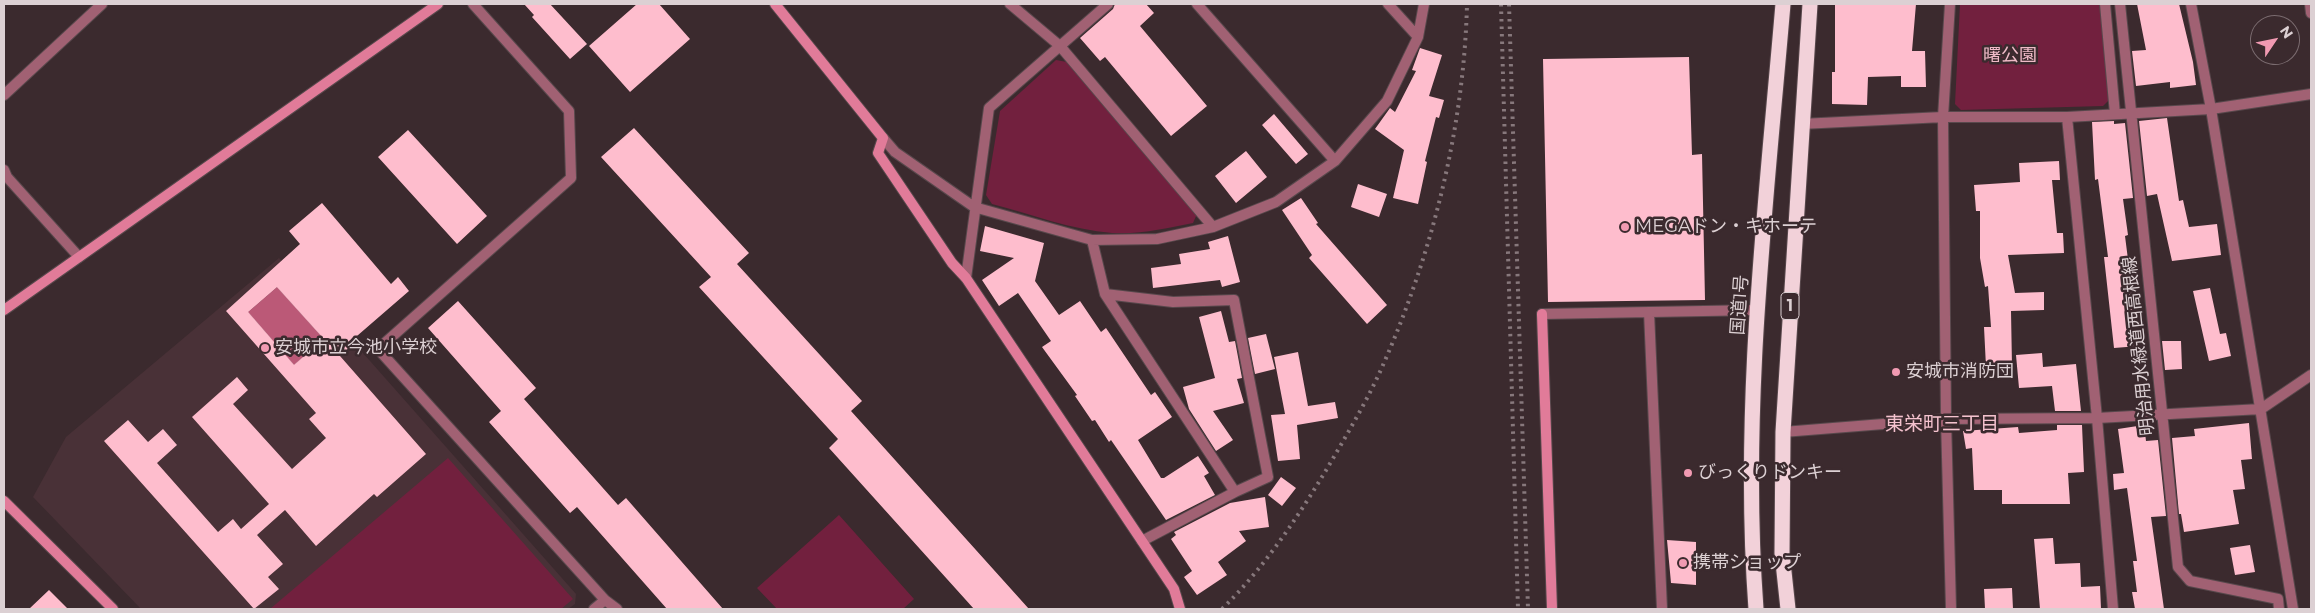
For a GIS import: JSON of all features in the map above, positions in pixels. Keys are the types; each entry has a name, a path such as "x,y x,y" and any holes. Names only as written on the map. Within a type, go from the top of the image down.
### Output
{"highway":[{"name":"国道1号","path":"1756,609 1750,504 1751,433 1758,310 1783,4"},
{"name":"1","path":"1788,609 1782,553 1783,432 1810,4"}],"street":[{"path":"4,95 102,4"},
{"path":"4,310 438,4"},
{"path":"473,4 568,111 571,178 378,348 605,600 617,609"},
{"path":"775,4 895,152 974,207 1092,240 1157,238 1213,227 1276,202 1335,161 1386,101 1404,70 1418,37 1424,4"},
{"path":"1010,4 1060,46 1213,227"},
{"path":"966,278 974,207 989,108 1108,4"},
{"path":"1197,4 1335,161"},
{"path":"1388,4 1418,37"},
{"path":"1950,4 1944,117 1946,420 1951,609"},
{"path":"2105,4 2115,114"},
{"name":"明治用水緑道西高根線","path":"2120,4 2178,567 2190,581 2278,599 2279,609"},
{"path":"2191,4 2211,109 2293,609"},
{"path":"2310,4 2311,13"},
{"path":"1801,124 1944,117 2067,117 2211,109 2311,94"},
{"path":"2067,117 2097,418 2113,609"},
{"path":"883,138 878,152 952,263 966,278 1174,589 1180,609"},
{"path":"4,170 7,177 79,257"},
{"path":"1092,240 1105,294 1234,492"},
{"path":"1105,294 1172,302 1234,300 1268,477 1234,492 1142,541"},
{"path":"1552,609 1542,314 1758,310"},
{"path":"1649,312 1662,609"},
{"path":"1783,432 1946,420 2097,418 2261,409 2311,375"},
{"path":"4,500 113,609"},
{"path":"594,609 605,600"}],"shaded area":[{"name":"安城市立今池小学校","path":"279,258 576,594 575,604 568,609 141,609 33,497 66,437"},
{"path":"277,287 324,339 294,365 248,312"}],"green space":[{"name":"曙公園","path":"1960,4 2101,4 2110,99 2103,106 1961,110 1955,104"},
{"path":"1056,60 1067,62 1197,214 1193,223 1143,232 1112,233 1082,229 992,204 986,195 1000,111"},
{"path":"448,458 573,599 561,609 270,609"},
{"path":"839,515 914,599 903,609 777,609 757,588"}],"building":[{"path":"524,4 550,4 587,44 570,59 532,17 534,15"},
{"path":"637,4 659,4 690,39 630,92 589,46"},
{"path":"1115,4 1146,4 1154,13 1140,26 1207,106 1171,136 1105,57 1100,61 1080,38 1113,9"},
{"path":"1835,4 1916,4 1912,51 1925,51 1926,87 1901,87 1901,76 1868,77 1867,105 1832,104 1832,72 1835,72"},
{"path":"2137,4 2179,4 2193,62 2196,85 2170,88 2170,82 2136,86 2132,51 2146,50"},
{"path":"1420,48 1442,55 1429,96 1444,100 1439,118 1436,117 1425,161 1427,162 1418,204 1393,198 1404,150 1375,129 1390,108 1395,112 1416,71 1412,70"},
{"name":"MEGAドン・キホーテ","path":"1689,57 1692,155 1702,154 1705,300 1548,302 1543,59"},
{"path":"1274,114 1308,154 1296,164 1262,125"},
{"path":"2167,118 2179,201 2183,200 2189,227 2217,224 2221,255 2172,261 2157,194 2147,196 2139,121"},
{"path":"2114,121 2114,124 2125,123 2133,198 2123,199 2128,235 2125,236 2139,346 2114,348 2104,257 2108,257 2098,179 2095,180 2092,122"},
{"path":"634,128 749,253 737,264 862,401 851,411 1029,609 974,609 829,448 838,439 699,287 711,277 601,157"},
{"path":"408,130 487,216 457,244 378,157"},
{"path":"1246,151 1267,177 1236,203 1215,176"},
{"path":"2059,161 2060,180 2052,180 2057,233 2063,233 2064,253 2008,255 2015,293 2044,292 2044,310 2011,311 2012,366 1986,367 1984,327 1991,327 1988,286 1985,287 1980,258 1980,211 1976,211 1974,185 2020,182 2019,163"},
{"path":"1358,184 1387,194 1379,217 1351,207"},
{"path":"1301,198 1318,223 1316,224 1387,305 1367,324 1309,258 1312,255 1282,210"},
{"path":"322,203 391,284 398,277 409,291 350,342 352,345 340,356 426,454 377,497 374,494 316,546 285,510 257,535 283,564 268,577 279,589 254,609 104,441 128,420 148,442 163,429 177,445 157,463 218,532 233,519 241,529 269,504 192,417 237,377 248,390 233,404 292,469 326,438 309,419 316,413 226,311 300,244 289,231","holes":["277,287 324,339 294,365 248,312"]},
{"path":"985,226 1044,243 1035,281 1059,315 1080,301 1101,332 1106,328 1151,395 1155,392 1172,417 1138,440 1161,478 1164,478 1198,456 1209,473 1204,476 1215,495 1166,520 1111,440 1109,442 1095,420 1092,421 1075,396 1077,395 1042,347 1051,341 1018,293 999,306 982,280 1014,258 980,251"},
{"path":"1228,236 1240,282 1222,287 1220,280 1153,288 1151,268 1181,264 1179,254 1210,249 1208,242"},
{"path":"2210,288 2220,334 2226,333 2231,356 2209,361 2193,291"},
{"path":"458,301 536,388 524,399 618,505 626,498 723,609 667,609 577,507 570,513 489,422 501,411 428,328"},
{"path":"1221,311 1229,342 1235,341 1242,378 1237,379 1244,403 1213,411 1233,440 1216,451 1189,409 1183,387 1215,378 1199,317"},
{"path":"1266,334 1275,369 1255,374 1248,338"},
{"path":"2162,341 2181,341 2182,369 2165,370"},
{"path":"1298,352 1308,406 1335,402 1338,418 1297,425 1300,459 1278,461 1271,415 1285,414 1274,357"},
{"path":"2042,353 2043,367 2076,364 2081,411 2055,411 2052,386 2019,388 2016,355"},
{"path":"2249,423 2252,459 2241,460 2245,489 2233,490 2239,524 2184,532 2181,514 2179,514 2172,438 2195,436 2194,429"},
{"path":"2057,425 2082,425 2084,472 2068,473 2070,504 2002,504 2002,490 1974,490 1972,448 1966,449 1963,431 2018,427 2019,433 2057,430"},
{"path":"2144,425 2146,441 2158,440 2166,516 2151,517 2164,609 2135,609 2132,592 2137,592 2133,561 2137,561 2127,488 2114,490 2113,474 2124,473 2118,429"},
{"path":"1281,477 1296,488 1282,506 1268,495"},
{"path":"1265,497 1269,527 1239,531 1246,541 1218,562 1227,575 1197,595 1184,577 1192,571 1171,539 1176,535 1174,532 1230,503"},
{"path":"2053,538 2055,564 2080,563 2081,587 2100,586 2101,609 2040,609 2034,539"},
{"name":"携帯ショップ","path":"1667,540 1696,542 1696,585 1671,583"},
{"path":"2250,545 2255,572 2235,575 2230,548"},
{"path":"2012,588 2013,609 1985,609 1984,589"},
{"path":"49,590 68,609 29,609"}],"railway":[{"path":"1222,609 1266,559 1317,486 1367,398 1398,330 1429,240 1452,146 1459,99 1467,4"},
{"path":"1501,4 1518,609"},
{"path":"1509,4 1528,609"}],"place":[{"name":"MEGAドン・キホーテ","path":"1625,227"},
{"name":"安城市立今池小学校","path":"265,348"},
{"name":"安城市消防団","path":"1896,372"},
{"name":"びっくりドンキー","path":"1688,473"},
{"name":"携帯ショップ","path":"1683,563"}],"district":[{"name":"東栄町三丁目","path":"1942,424"}]}
